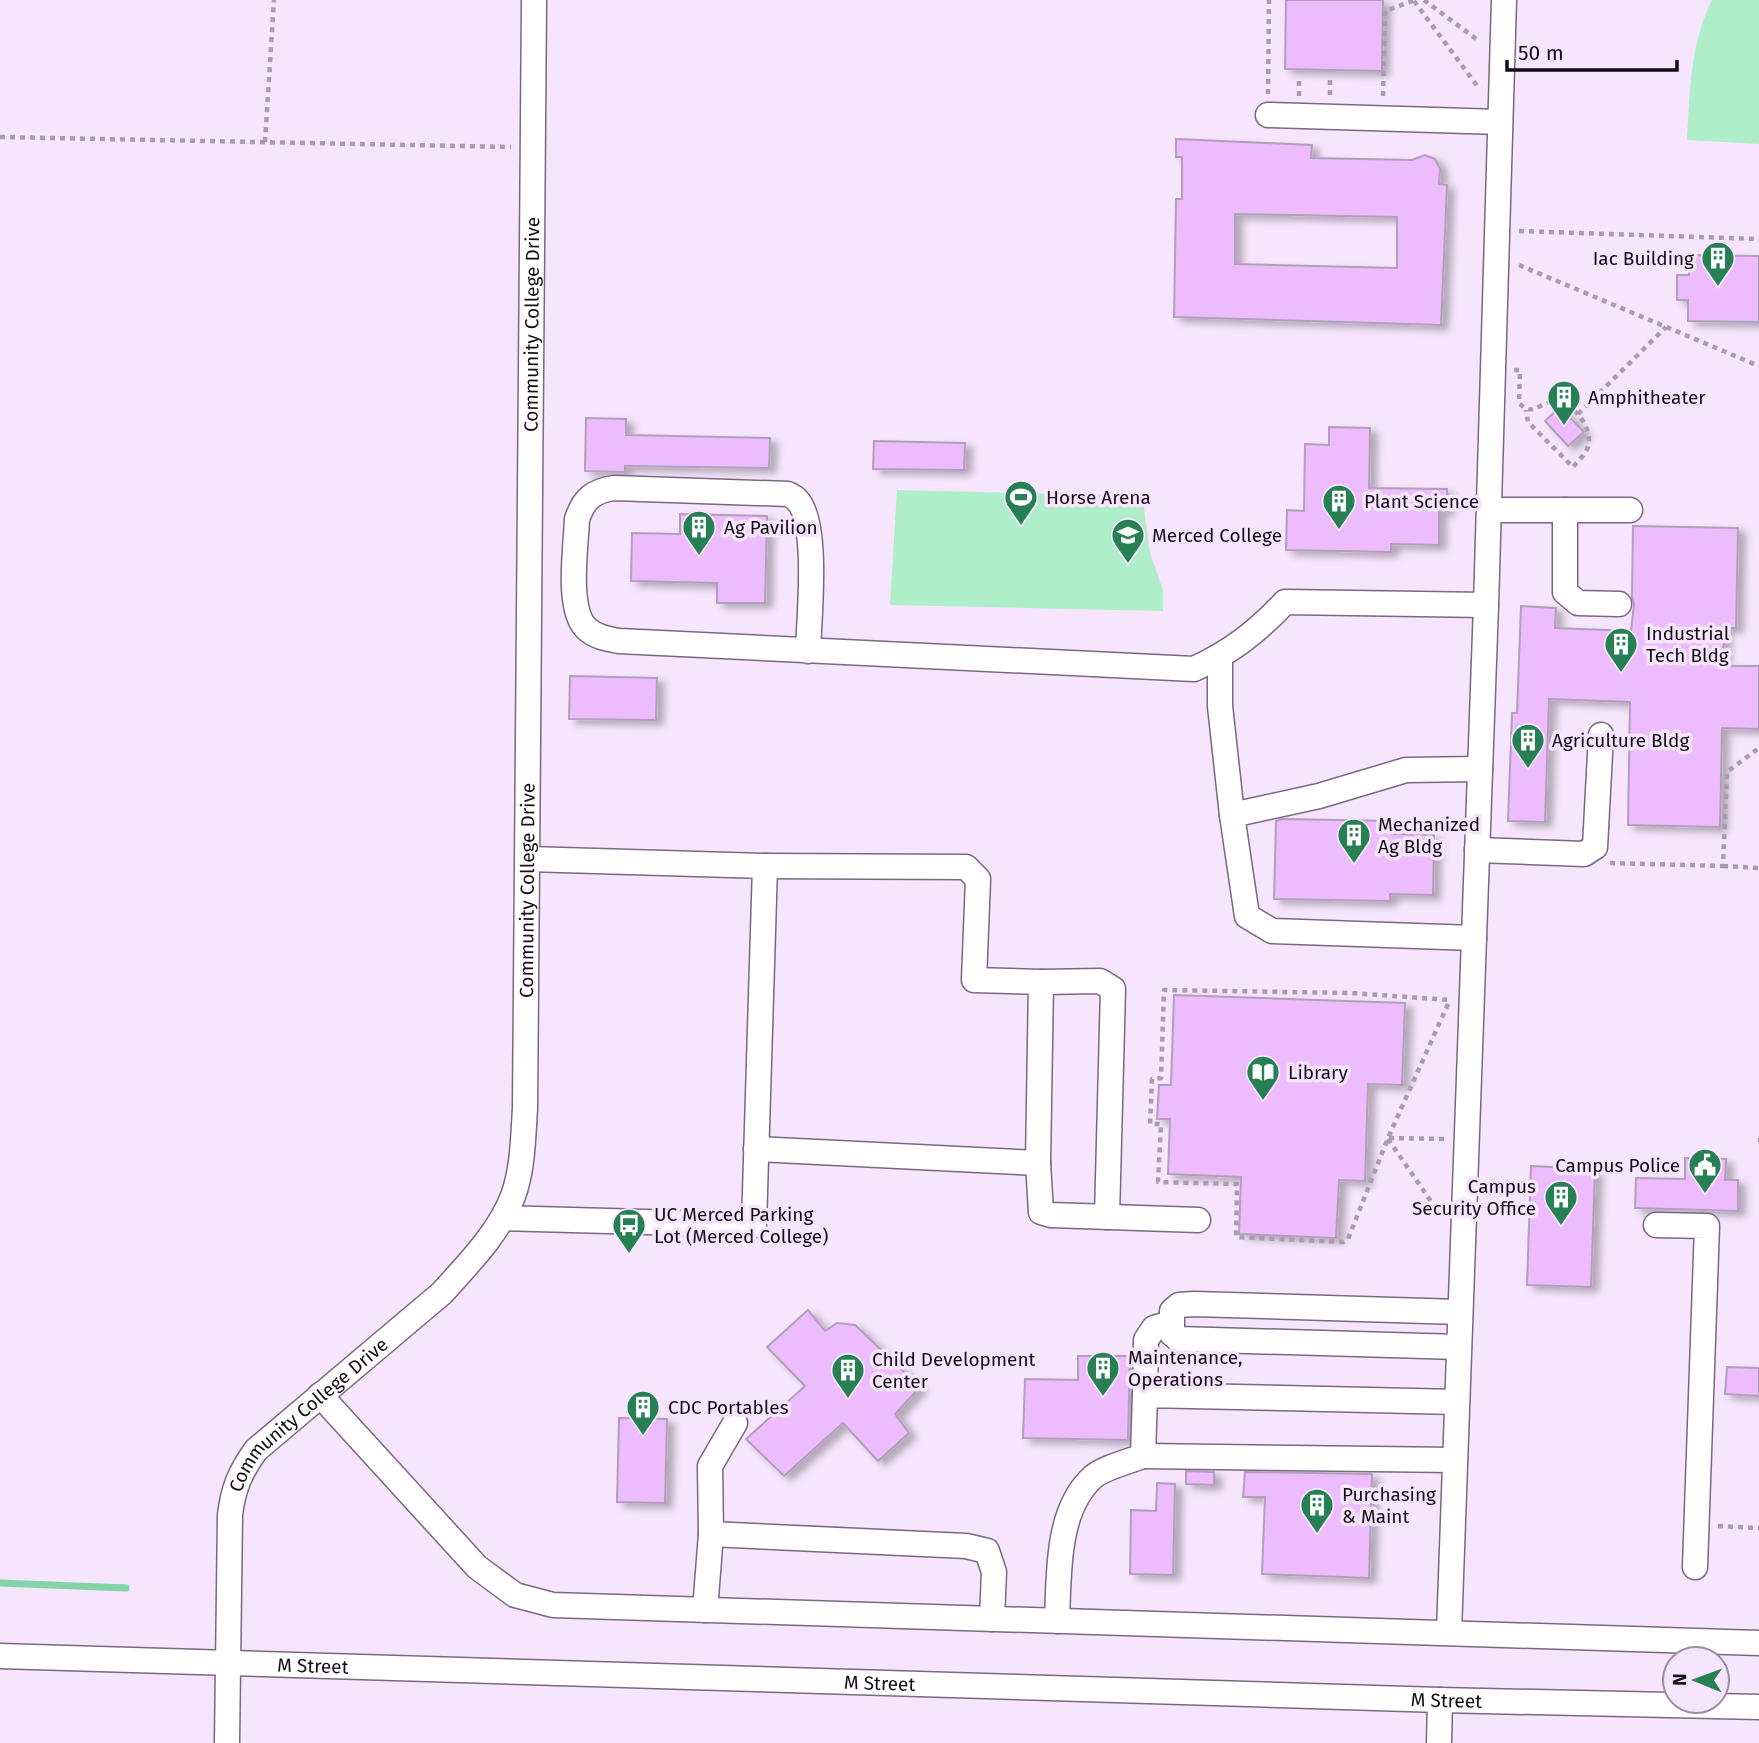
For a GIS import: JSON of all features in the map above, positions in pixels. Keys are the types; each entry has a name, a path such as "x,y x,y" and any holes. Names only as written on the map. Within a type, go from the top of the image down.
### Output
{"street":[{"name":"Community College Drive","path":"227,1743 230,1516 233,1489 242,1469 256,1450 442,1293 469,1264 503,1218 519,1171 525,1109 534,0"},
{"path":"1450,1633 1504,0"},
{"path":"1268,115 1500,119"},
{"path":"808,651 811,541 802,508 797,500 788,494 614,488 594,492 581,507 578,519 575,598 581,621 599,637 619,641 808,651 1194,668 1220,657 1261,628 1285,602 1486,605"},
{"path":"1489,510 1630,510"},
{"path":"1564,510 1565,592 1578,603 1619,604"},
{"path":"1220,657 1220,706 1232,816 1247,916 1272,931 1474,938"},
{"path":"1477,850 1584,854 1595,847 1601,735"},
{"path":"1232,816 1319,796 1406,770 1480,769"},
{"path":"527,859 765,866 966,867 978,879 974,980 1100,981 1113,989 1107,1217"},
{"path":"503,1218 754,1225 765,866"},
{"path":"1041,982 1038,1163 1041,1212 1051,1215 1198,1220"},
{"path":"756,1149 1038,1163"},
{"path":"1656,1225 1707,1226 1695,1567"},
{"path":"1459,1348 1178,1339 1172,1334 1171,1323 1172,1311 1179,1305 1460,1312"},
{"path":"1143,1456 1146,1340 1154,1328 1171,1323"},
{"path":"320,1395 477,1567 515,1595 553,1605 1759,1643"},
{"path":"1145,1395 1457,1402"},
{"path":"705,1611 711,1534 710,1466 735,1423"},
{"path":"1057,1621 1062,1539 1077,1496 1094,1475 1143,1456 1455,1460"},
{"path":"711,1534 966,1546 986,1550 995,1572 992,1619"},
{"name":"M Street","path":"0,1656 1440,1700 1759,1707"},
{"path":"1439,1743 1440,1700"}],"path":[{"path":"265,142 274,0"},
{"path":"1268,115 1269,0"},
{"path":"1383,118 1385,12 1415,0 1500,119"},
{"path":"1424,0 1502,59"},
{"path":"0,137 533,147"},
{"path":"1496,243 1759,239"},
{"path":"1496,243 1666,327 1759,366"},
{"path":"1578,414 1666,327"},
{"path":"1493,369 1520,370 1519,404 1526,410 1528,422 1573,467 1586,452 1590,440 1578,414 1565,404 1552,401 1526,410"},
{"path":"1723,866 1727,772 1759,748"},
{"path":"1597,863 1759,868"},
{"path":"1450,1000 1351,993 1164,990 1161,1078 1152,1079 1150,1124 1161,1124 1158,1182 1237,1184 1236,1237 1343,1242 1348,1239 1388,1139 1450,1000 1454,989"},
{"path":"1388,1139 1466,1139"},
{"path":"1388,1139 1462,1246"},
{"path":"1714,1526 1759,1528"}],"green space":[{"path":"1712,0 1759,0 1759,144 1687,140 1695,51"},
{"name":"Horse Arena","path":"897,490 1138,496 1143,501 1150,553 1163,590 1163,611 890,605"}],"building":[{"path":"1286,0 1383,0 1382,71 1285,69"},
{"path":"1176,139 1312,145 1311,158 1412,160 1425,155 1435,159 1440,169 1439,184 1447,185 1441,325 1174,317 1176,199 1182,199 1182,157 1176,157","holes":["1235,214 1397,217 1397,268 1235,264"]},
{"name":"Iac Building","path":"1689,255 1759,256 1759,322 1688,321 1688,300 1677,300 1677,275 1689,275"},
{"name":"Amphitheater","path":"1560,407 1584,432 1568,446 1545,421"},
{"path":"586,418 626,419 626,435 770,438 769,468 625,466 625,472 585,471"},
{"path":"1329,427 1370,428 1369,488 1447,489 1447,511 1439,510 1439,545 1391,544 1391,552 1286,550 1287,510 1304,511 1305,444 1329,445"},
{"path":"874,441 965,443 964,470 873,469"},
{"name":"Ag Pavilion","path":"680,514 767,516 765,603 717,603 717,583 631,581 632,533 680,534"},
{"name":"Industrial Tech Bldg","path":"1633,526 1738,528 1736,628 1724,628 1723,666 1759,666 1759,729 1722,728 1720,827 1628,825 1630,702 1549,699 1545,822 1508,821 1512,713 1517,713 1521,606 1556,608 1555,628 1631,631 1634,604"},
{"path":"570,676 657,678 656,720 569,719"},
{"name":"Mechanized Ag Bldg","path":"1276,821 1391,821 1391,834 1434,835 1433,895 1390,894 1390,901 1274,899"},
{"name":"Library","path":"1174,995 1405,1003 1402,1085 1368,1084 1365,1181 1339,1180 1336,1238 1239,1234 1241,1177 1168,1174 1170,1119 1157,1119 1159,1085 1171,1085"},
{"name":"Campus Police","path":"1685,1158 1726,1159 1725,1180 1738,1180 1738,1211 1635,1208 1636,1178 1685,1179"},
{"name":"Campus Security Office","path":"1531,1166 1595,1169 1591,1287 1527,1285"},
{"name":"Child Development Center","path":"808,1310 825,1331 837,1323 855,1325 920,1387 895,1414 909,1433 878,1461 843,1423 784,1476 746,1439 805,1386 767,1347"},
{"path":"1078,1356 1130,1356 1128,1440 1023,1438 1025,1379 1078,1380"},
{"path":"1727,1367 1759,1368 1759,1396 1725,1394"},
{"path":"619,1418 667,1419 665,1503 617,1502"},
{"path":"1186,1471 1214,1472 1214,1485 1186,1484"},
{"name":"Purchasing & Maint","path":"1245,1472 1372,1474 1369,1578 1262,1574 1265,1497 1243,1497"},
{"path":"1157,1483 1175,1484 1173,1575 1130,1574 1131,1510 1156,1511"}],"waterway":[{"path":"0,1583 126,1588"}],"place":[{"name":"Iac Building","path":"1718,288"},
{"name":"Amphitheater","path":"1564,427"},
{"name":"Horse Arena","path":"1021,527"},
{"name":"Plant Science","path":"1339,531"},
{"name":"Ag Pavilion","path":"699,557"},
{"name":"Merced College","path":"1128,565"},
{"name":"Industrial Tech Bldg","path":"1621,674"},
{"name":"Agriculture Bldg","path":"1528,770"},
{"name":"Mechanized Ag Bldg","path":"1354,865"},
{"name":"Library","path":"1263,1102"},
{"name":"Campus Police","path":"1705,1195"},
{"name":"Campus Security Office","path":"1561,1227"},
{"name":"UC Merced Parking Lot (Merced College)","path":"629,1255"},
{"name":"Maintenance, Operations","path":"1103,1398"},
{"name":"Child Development Center","path":"848,1400"},
{"name":"CDC Portables","path":"643,1437"},
{"name":"Purchasing & Maint","path":"1317,1535"}]}
